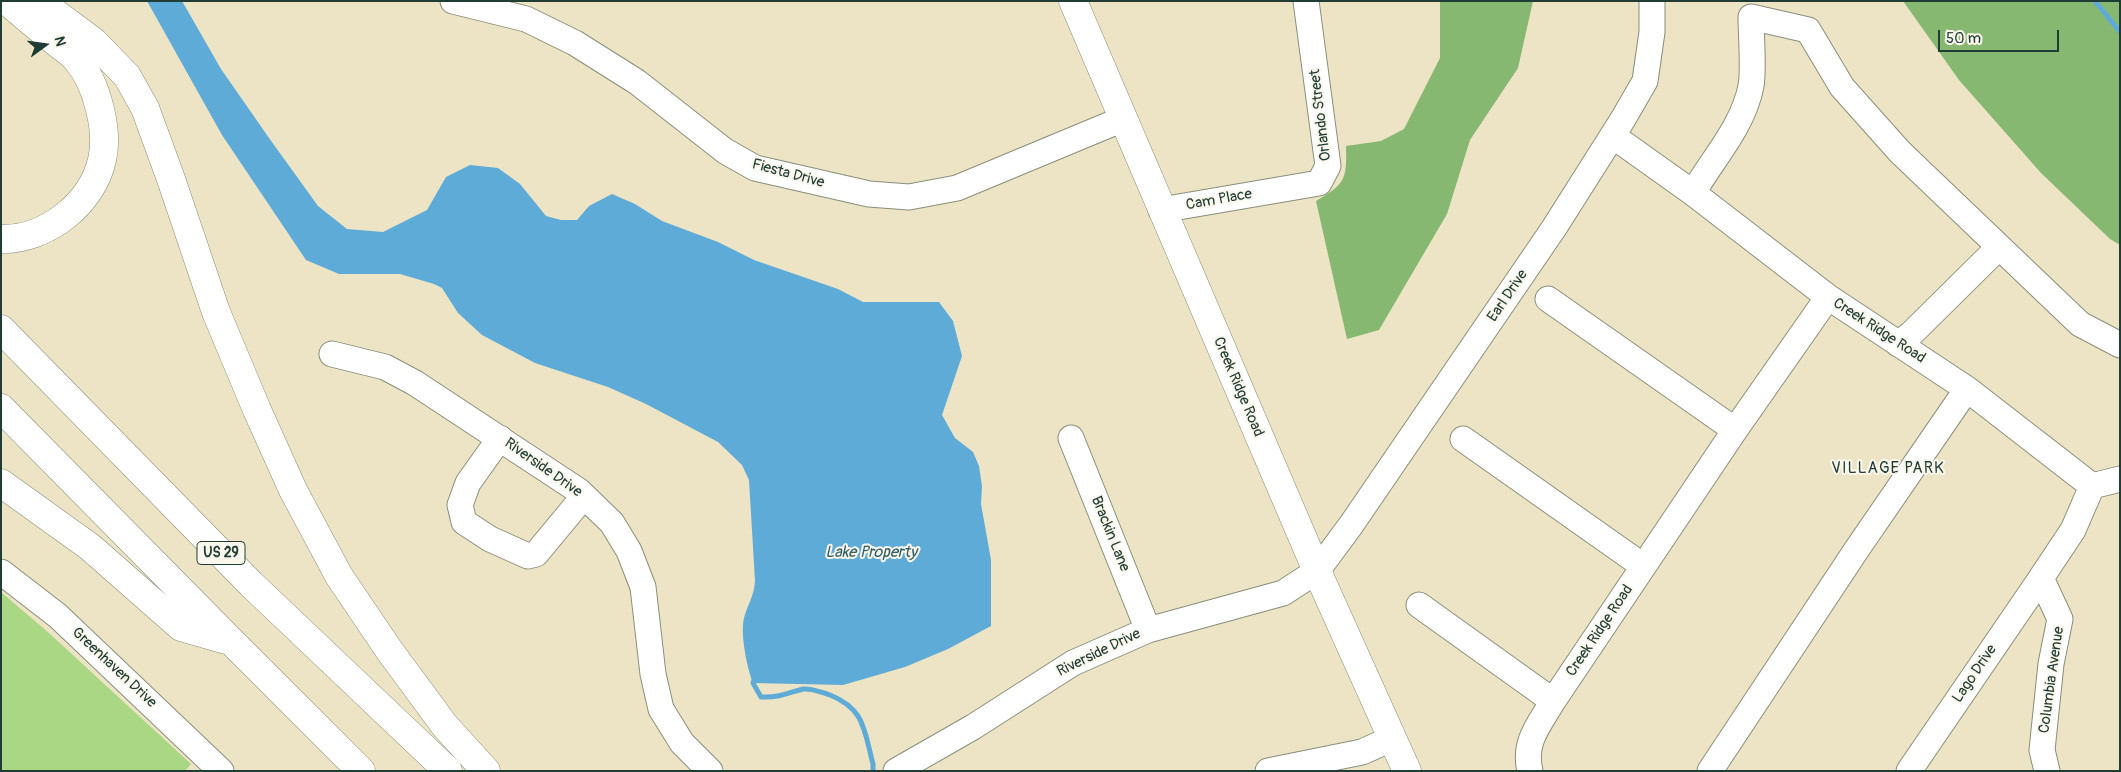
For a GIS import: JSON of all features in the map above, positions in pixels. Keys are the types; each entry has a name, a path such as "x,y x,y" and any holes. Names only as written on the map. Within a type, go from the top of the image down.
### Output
{"main road":[{"path":"1,239 32,235 51,226 74,209 91,187 102,160 105,129 95,91 78,60 7,1"},
{"path":"40,1 94,42 127,76 145,108 172,179 216,312 293,490 339,576 389,650 445,726 486,771"},
{"name":"Creek Ridge Road","path":"1073,1 1317,571 1407,771"},
{"name":"US 29","path":"1,329 251,584 448,771"},
{"path":"1,408 361,771"},
{"path":"1,483 90,547 181,627 231,642"}],"street":[{"name":"Fiesta Drive","path":"453,1 526,19 575,44 637,82 725,151 755,168 869,194 909,198 957,188 1123,119"},
{"name":"Orlando Street","path":"1276,190 1319,183 1328,166 1306,1"},
{"name":"Earl Drive","path":"1317,571 1351,525 1534,258 1613,136 1645,81 1652,32 1652,1"},
{"path":"1692,193 1709,165 1735,131 1751,86 1751,9 1808,30 1842,88 1900,152 2080,324 2120,344"},
{"path":"1613,136 1692,193 1828,297"},
{"name":"Cam Place","path":"1162,210 1276,190"},
{"path":"1898,344 1911,334 1998,247"},
{"name":"Creek Ridge Road","path":"1530,771 1528,762 1529,742 1553,701 1735,430 1828,297 1967,389 2092,486"},
{"path":"1548,299 1735,430"},
{"name":"Riverside Drive","path":"332,354 385,367 415,383 500,438 584,496 612,523 629,551 643,587 653,674 661,708 682,742 710,771"},
{"path":"1710,771 1857,549 1967,389"},
{"path":"500,438 468,483 460,505 464,522 490,539 528,556 536,554 584,496"},
{"name":"Brackin Lane","path":"1071,438 1148,630"},
{"path":"1463,439 1644,566"},
{"path":"2041,578 2073,530 2092,486 2120,479"},
{"name":"Riverside Drive","path":"896,771 973,727 1073,663 1148,630 1283,593 1317,571"},
{"name":"Greenhaven Drive","path":"1,572 58,616 213,768"},
{"name":"Lago Drive","path":"1909,771 2041,578"},
{"name":"Columbia Avenue","path":"2041,578 2060,619 2051,664 2042,750 2047,771"},
{"path":"1419,605 1553,701"},
{"path":"1268,771 1362,752 1391,738"}],"green space":[{"path":"1440,1 1533,1 1518,68 1470,140 1447,214 1379,330 1347,339 1316,201 1333,190 1342,180 1346,167 1346,146 1381,141 1404,129 1440,58"},
{"path":"1903,1 2120,1 2120,245 2110,239 2041,173 1959,80"},
{"path":"1,592 49,633 191,764 185,771 1,771"}],"water":[{"name":"Lake Property","path":"147,1 182,1 221,69 318,206 347,229 383,232 427,210 446,177 470,165 498,168 520,184 546,216 561,220 577,220 589,206 612,194 635,204 662,221 718,242 754,260 838,289 863,302 939,302 953,321 962,356 942,415 955,438 973,452 979,466 982,486 981,504 991,560 991,626 948,649 905,667 843,685 753,683 746,660 743,632 744,618 755,581 749,480 742,465 718,442 646,404 608,387 535,363 482,335 458,313 442,288 434,284 400,274 339,274 306,260 222,135"}],"waterway":[{"path":"2095,1 2120,32"},
{"path":"755,678 753,683 761,697 778,696 810,689 830,695 850,707 857,714 865,731 873,771"}],"district":[{"name":"VILLAGE PARK","path":"1888,469"}]}
